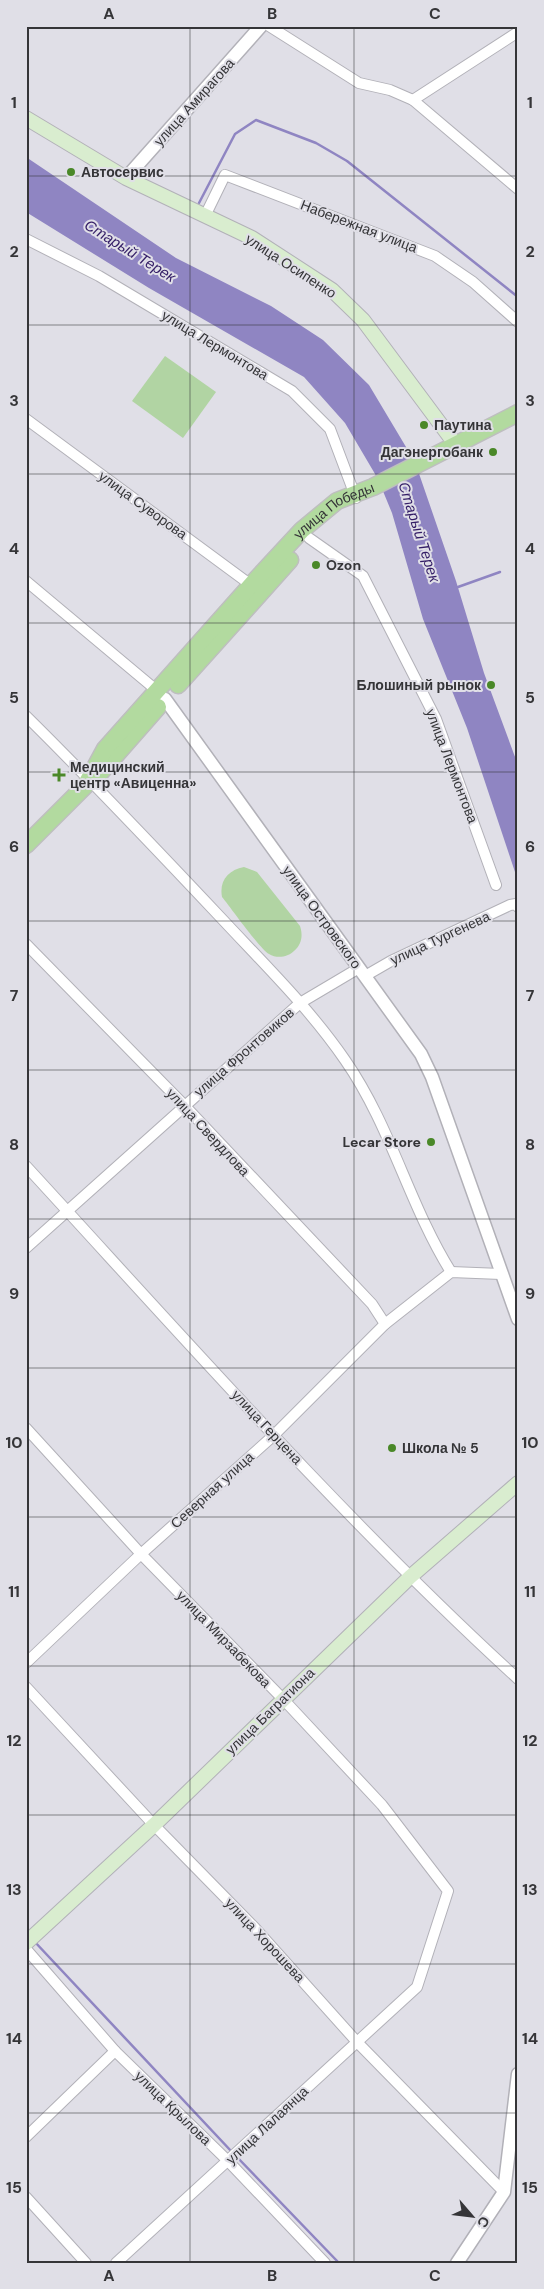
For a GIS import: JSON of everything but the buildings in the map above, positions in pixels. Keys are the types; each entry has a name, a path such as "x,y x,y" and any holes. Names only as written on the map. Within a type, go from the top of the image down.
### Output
{"main road":[{"path":"26,118 126,178"},
{"name":"улица Осипенко","path":"126,178 252,238 332,290 363,320 456,445"},
{"name":"улица Победы","path":"26,846 91,780 161,694 255,588 302,530 337,501 355,496 430,456 456,445 518,413"},
{"name":"улица Победы","path":"255,588 355,496"},
{"name":"улица Багратиона","path":"26,1943 154,1824 410,1577 518,1483"}],"street":[{"name":"улица Амирагова","path":"126,178 261,26"},
{"path":"269,26 359,83 390,90 413,100 518,189"},
{"path":"413,100 518,32"},
{"name":"Набережная улица","path":"205,216 225,175 435,256 473,282 518,322"},
{"name":"улица Лермонтова","path":"26,239 99,276 292,391 330,429 355,496"},
{"name":"улица Суворова","path":"26,419 255,588"},
{"name":"улица Лермонтова","path":"309,538 363,576 436,719 496,885"},
{"name":"улица Островского","path":"26,581 161,694 421,1054 432,1077 518,1319"},
{"path":"26,716 91,780 300,1003 345,1060 385,1129 434,1244 451,1272 501,1274"},
{"name":"улица Тургенева","path":"362,972 517,906"},
{"name":"улица Свердлова","path":"26,944 184,1105 372,1304 385,1324"},
{"name":"улица Фронтовиков","path":"26,1248 300,1003 362,972"},
{"name":"улица Герцена","path":"26,1166 273,1436 410,1577 518,1679"},
{"name":"Северная улица","path":"26,1663 141,1554 273,1436 385,1324 451,1272"},
{"name":"улица Мирзабекова","path":"26,1428 141,1554 382,1805 448,1891 417,1987"},
{"name":"улица Хорошева","path":"26,1687 154,1824 255,1928 357,2042 504,2192"},
{"name":"улица Крылова","path":"26,1949 115,2051 228,2161 325,2263"},
{"name":"улица Лалаянца","path":"116,2263 417,1987"},
{"path":"26,2137 115,2051"},
{"path":"457,2263 504,2192 518,2074"},
{"path":"504,2192 518,2187"},
{"path":"26,2197 86,2263"}],"green space":[{"path":"165,356 216,392 183,438 132,401"},
{"path":"244,867 257,872 300,926 302,936 300,942 297,948 289,955 275,956 265,951 222,897 223,881 233,871"}],"water":[{"name":"Старый Терек","path":"26,157 176,258 271,306 323,340 369,385 415,462 456,581 484,673 518,765 518,881 467,728 423,619 392,513 378,479 345,423 304,377 149,288 26,212"}],"waterway":[{"path":"199,203 235,134 256,120 316,143 347,161 518,297"},
{"path":"458,587 500,572"},
{"path":"34,1941 232,2152"},
{"path":"236,2156 339,2263"}],"place":[{"name":"Автосервис","path":"71,172"},
{"name":"Паутина","path":"424,425"},
{"name":"Дагэнергобанк","path":"493,452"},
{"name":"Ozon","path":"316,565"},
{"name":"Блошиный рынок","path":"491,685"},
{"name":"Медицинский центр «Авиценна»","path":"59,775"},
{"name":"Lecar Store","path":"431,1142"},
{"name":"Школа № 5","path":"392,1448"}]}
